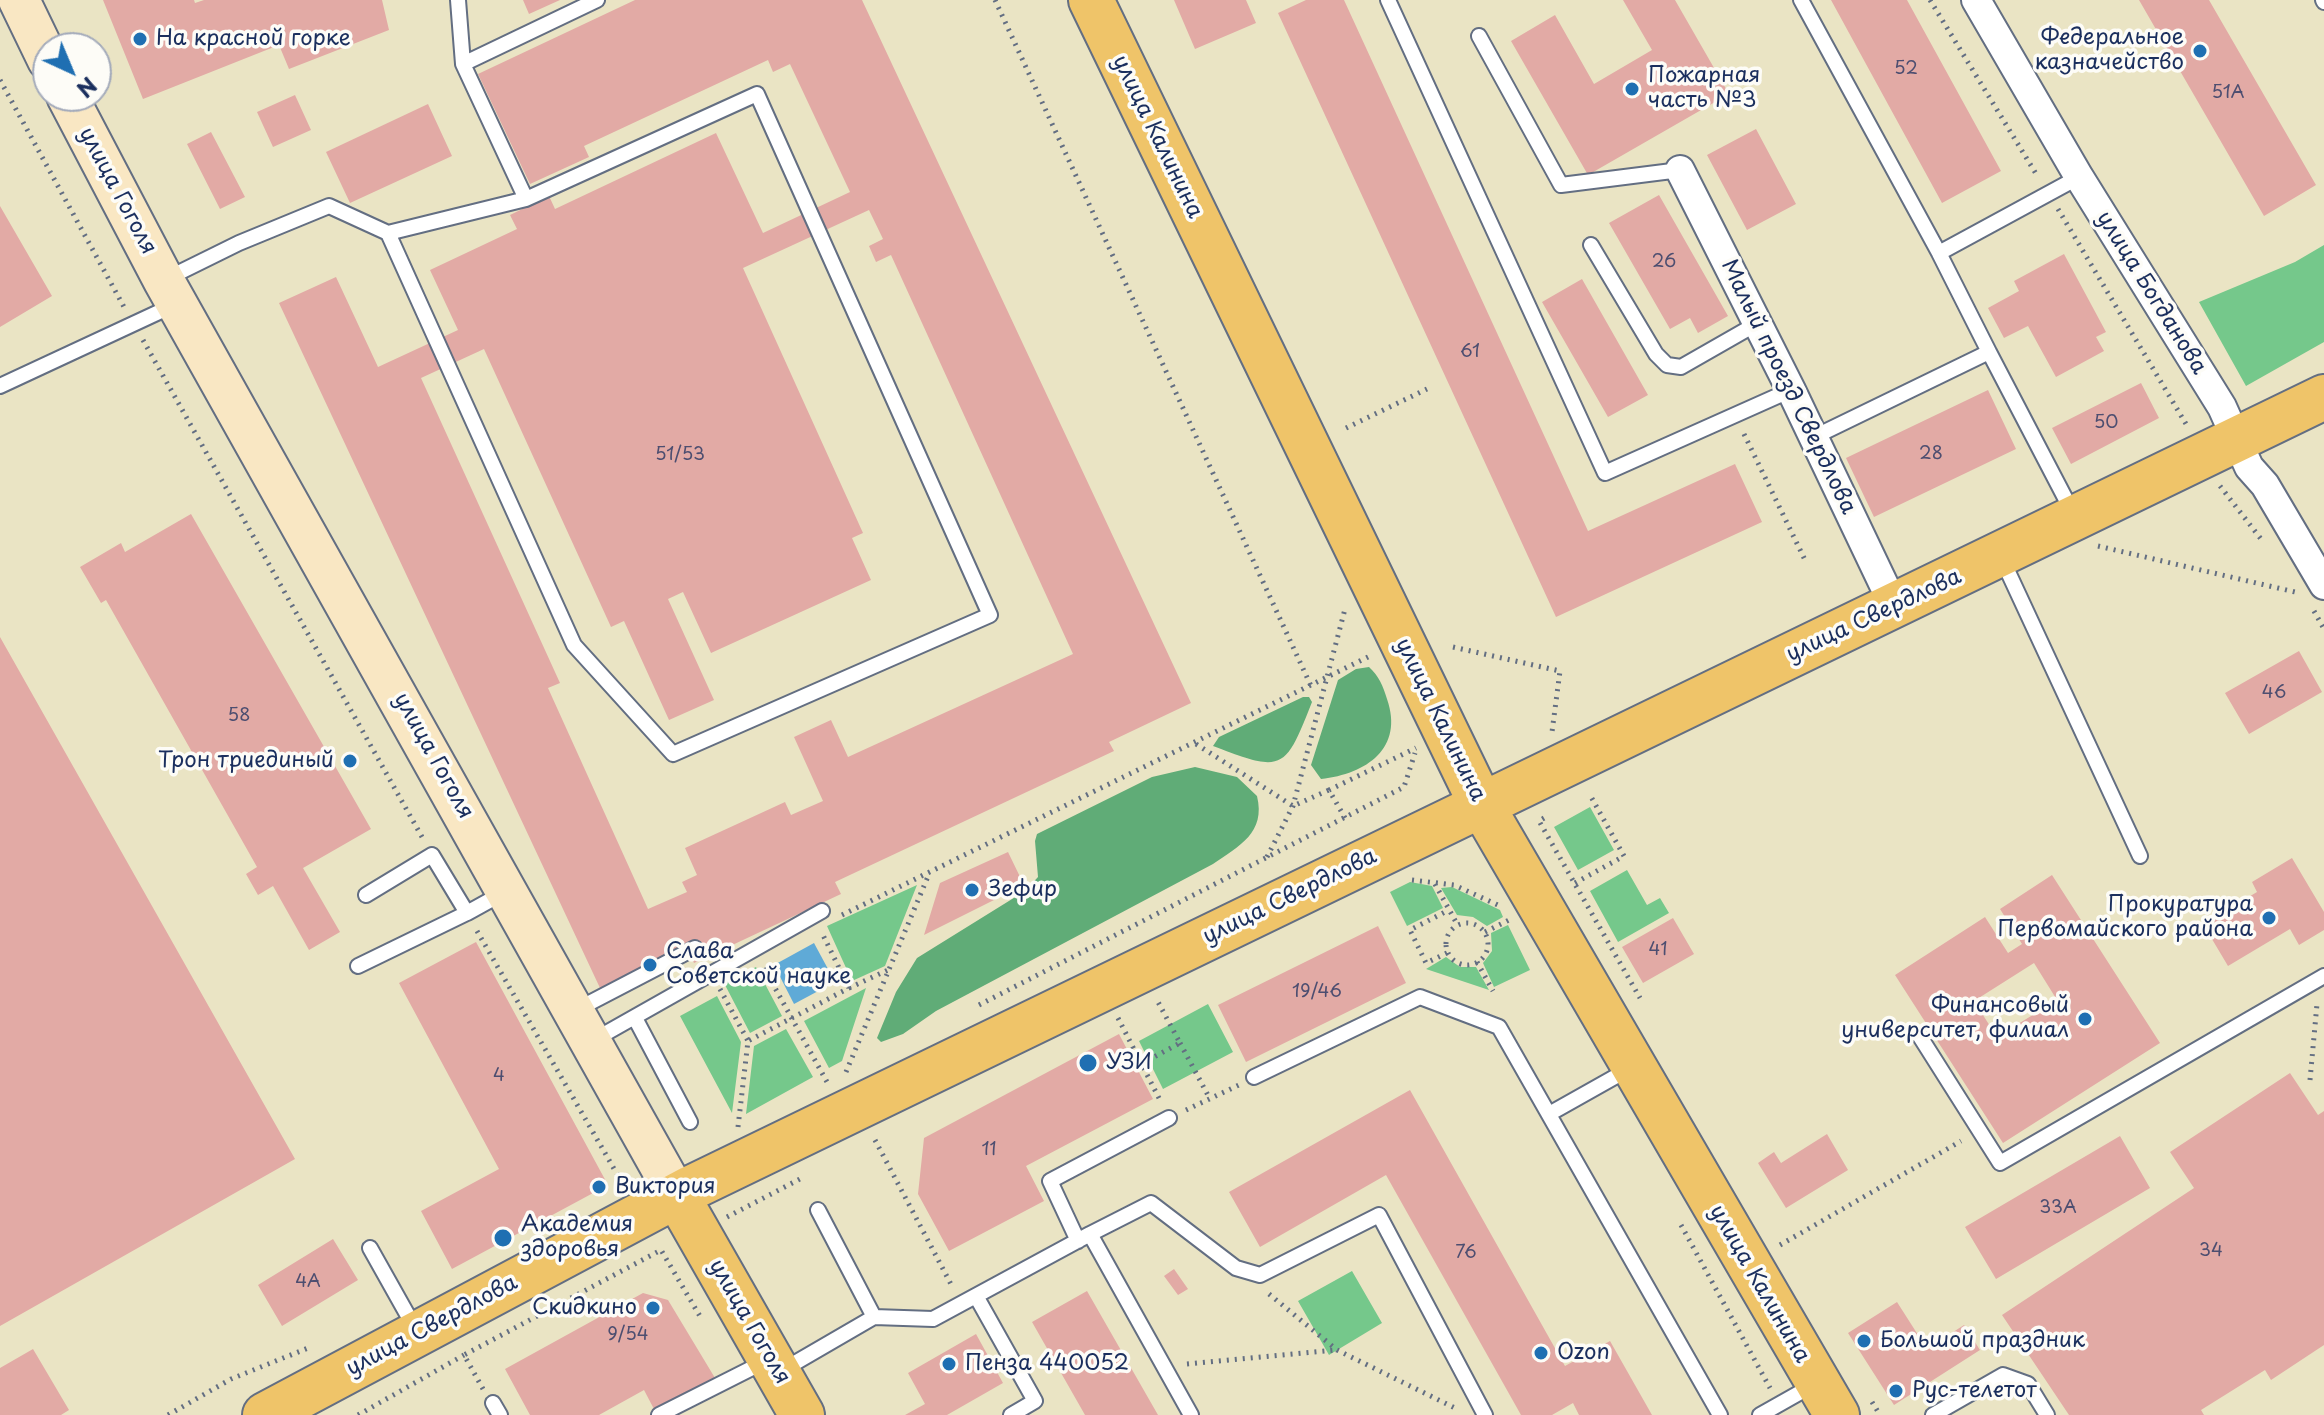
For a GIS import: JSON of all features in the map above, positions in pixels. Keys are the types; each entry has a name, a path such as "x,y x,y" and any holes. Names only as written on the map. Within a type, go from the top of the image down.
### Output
{"main road":[{"path":"19,0 34,32"},
{"name":"улица Калинина","path":"1091,0 1481,804 1827,1399"},
{"name":"улица Гоголя","path":"75,112 171,292 802,1415"},
{"name":"улица Свердлова","path":"265,1415 677,1196 2000,555 2088,528 2239,441 2324,397"}],"street":[{"name":"улица Богданова","path":"1976,0 2239,441 2249,467 2265,485 2314,590"},
{"name":"Малый проезд Свердлова","path":"1680,170 1791,390 1894,606"}],"lane":[{"path":"458,0 463,64 526,199"},
{"path":"463,64 597,0"},
{"path":"1388,0 1605,473 1791,390"},
{"path":"1801,0 1939,253 1989,352 2088,528"},
{"path":"1479,36 1561,185 1680,170"},
{"path":"0,386 134,325 171,292 239,243 329,206 388,233 526,199 757,94 990,615 673,754 574,645 388,233"},
{"path":"1939,253 2079,177"},
{"path":"1591,245 1656,354 1667,365 1681,367 1758,323"},
{"path":"1814,437 1989,352"},
{"path":"2000,555 2140,856"},
{"path":"366,895 432,855 467,913"},
{"path":"358,966 509,890"},
{"path":"584,1026 635,1018 741,954 827,915"},
{"path":"584,1026 695,948"},
{"path":"1919,1035 2000,1163 2322,978"},
{"path":"1254,1077 1420,997 1499,1027 1720,1415"},
{"path":"635,1018 690,1122"},
{"path":"1549,1114 1633,1067"},
{"path":"1169,1118 1050,1181 1191,1415"},
{"path":"659,1415 774,1366 874,1317 933,1319 1151,1203 1236,1268 1260,1275 1379,1215 1485,1415"},
{"path":"818,1210 874,1317"},
{"path":"370,1248 418,1333"},
{"path":"976,1296 1035,1401 1011,1415"},
{"path":"1933,1415 2003,1375 2028,1384 2047,1415"},
{"path":"1760,1415 1827,1399"}],"path":[{"path":"995,0 1311,686"},
{"path":"0,80 432,855"},
{"path":"1346,428 1427,389"},
{"path":"1735,415 1805,560"},
{"path":"2088,528 2086,543 2314,590"},
{"path":"1267,858 1293,806 1347,600 1354,614"},
{"path":"1367,641 1379,668"},
{"path":"1453,647 1560,671 1551,739"},
{"path":"827,915 929,873 1373,655"},
{"path":"972,1008 1404,787 1417,748 1410,734"},
{"path":"1196,744 1293,806"},
{"path":"1293,806 1417,748"},
{"path":"1577,801 1604,787"},
{"path":"1329,790 1345,818"},
{"path":"1575,883 1624,856 1590,795"},
{"path":"1552,814 1539,821 1646,1009"},
{"path":"846,1073 929,873"},
{"path":"1434,883 1457,924"},
{"path":"1447,953 1426,963 1410,930 1449,910"},
{"path":"467,913 625,1187 611,1195"},
{"path":"1485,932 1511,919"},
{"path":"1472,922 1485,932 1487,950 1477,962 1459,964 1447,953 1447,934 1457,924 1472,922"},
{"path":"819,927 849,988"},
{"path":"759,958 827,1083"},
{"path":"1477,962 1493,991"},
{"path":"748,1041 889,970"},
{"path":"2310,1080 2322,978"},
{"path":"716,980 748,1041 738,1128"},
{"path":"1157,999 1210,1099"},
{"path":"1118,1018 1169,1118 1254,1077"},
{"path":"1141,1064 1180,1043"},
{"path":"814,1089 860,1066"},
{"path":"725,1134 751,1121"},
{"path":"1780,1245 1979,1130"},
{"path":"875,1140 962,1304"},
{"path":"1772,1231 1787,1258"},
{"path":"358,1415 661,1250"},
{"path":"1236,1268 1337,1350 1469,1415"},
{"path":"168,1415 231,1379 318,1344"},
{"path":"1164,1366 1337,1350"},
{"path":"464,1355 496,1409"}],"green space":[{"path":"2324,245 2324,342 2246,386 2199,302 2295,262"},
{"path":"1369,667 1382,686 1391,716 1386,745 1367,764 1338,776 1321,779 1311,765 1338,680 1356,669"},
{"path":"1303,697 1309,697 1312,702 1295,742 1279,760 1254,760 1213,746 1219,737"},
{"path":"1195,767 1237,777 1257,796 1258,820 1241,844 1213,864 936,1011 903,1034 881,1042 877,1038 896,992 917,958 1025,891 1038,877 1037,834 1152,777"},
{"path":"1590,807 1614,850 1578,870 1554,827"},
{"path":"1627,870 1647,905 1660,898 1669,913 1618,942 1590,891"},
{"path":"1410,882 1432,886 1443,908 1407,926 1390,892"},
{"path":"917,885 885,966 852,981 827,926"},
{"path":"1452,887 1500,910 1503,917 1487,926 1473,917 1457,915 1441,888"},
{"path":"1508,925 1530,970 1494,987 1483,963 1492,951 1491,933"},
{"path":"1446,957 1460,967 1476,967 1489,990 1426,969"},
{"path":"756,967 782,1016 750,1033 724,983"},
{"path":"866,988 842,1061 829,1068 804,1021"},
{"path":"717,996 741,1042 732,1113 680,1016"},
{"path":"1208,1004 1233,1052 1163,1089 1139,1041"},
{"path":"786,1029 813,1077 746,1114 754,1046"},
{"path":"1352,1271 1382,1323 1329,1355 1298,1301"}],"water":[{"path":"814,943 835,982 794,1004 774,965"}],"building":[{"path":"103,0 194,0 195,3 204,0 382,0 389,30 289,69 279,45 143,99"},
{"path":"523,0 560,0 529,14"},
{"path":"635,0 862,0 1191,703 1109,742 1114,751 835,882 841,894 694,963 687,948 600,988 279,303 336,277 378,367 458,330 430,270 517,229 510,215 549,196 555,209 716,133 763,233 850,192 790,64 773,72 768,60 584,146 589,157 530,184 478,74","holes":["869,210 883,239 869,246 876,262 891,255 1073,654 848,757 831,720 794,737 823,801 791,815 785,802 685,848 697,875 682,882 687,892 648,909 548,688 560,683 421,378 484,349 611,627 624,621 669,720 714,700 668,599 683,592 711,653 871,580 852,538 863,533 743,268"]},
{"path":"1174,0 1246,0 1256,23 1195,49"},
{"path":"1306,0 1344,0 1588,531 1735,464 1762,522 1556,617 1278,13"},
{"name":"Пожарная часть №3","path":"1623,0 1675,0 1729,94 1588,175 1511,41 1555,15 1594,84 1652,50"},
{"path":"1831,0 1907,0 2001,171 1942,203"},
{"path":"2139,0 2209,0 2316,185 2264,216"},
{"path":"295,95 311,130 273,147 257,112"},
{"path":"428,104 452,156 350,203 326,152"},
{"path":"1756,129 1796,204 1747,230 1707,155"},
{"path":"211,132 245,197 220,209 187,144"},
{"path":"1659,195 1728,316 1698,333 1690,318 1670,329 1609,223"},
{"path":"0,206 52,296 0,327"},
{"path":"2064,254 2106,332 2096,337 2104,351 2056,377 2028,326 2004,338 1988,308 2019,291 2014,281"},
{"path":"1582,279 1648,395 1608,417 1542,302"},
{"path":"2141,383 2159,418 2071,464 2052,428"},
{"path":"1988,390 2016,449 1874,517 1846,458"},
{"path":"191,514 371,829 303,868 340,932 309,950 273,886 258,895 246,874 257,867 106,600 101,603 80,567 121,543 125,552"},
{"path":"0,637 295,1159 0,1326"},
{"path":"2299,651 2322,692 2249,734 2225,693"},
{"path":"1008,852 1024,885 924,935 940,883"},
{"name":"Прокуратура Первомайского района","path":"2292,858 2324,912 2324,930 2299,945 2290,929 2228,966 2203,924 2257,892 2252,882"},
{"name":"Финансовый университет, филиал","path":"2052,875 2160,1043 2003,1143 1895,975 1985,917 2008,953 2022,944 2000,909","holes":["2034,963 2057,1000 1997,1037 1974,1001"]},
{"path":"1673,918 1694,954 1643,983 1622,947"},
{"path":"1378,926 1406,983 1246,1062 1218,1005"},
{"path":"476,942 608,1185 452,1269 421,1211 499,1169 399,983"},
{"path":"1119,1034 1153,1099 1026,1166 1044,1201 949,1251 918,1194 924,1138"},
{"path":"2290,1073 2318,1115 2324,1111 2324,1345 2271,1380 2265,1370 2201,1410 2204,1415 2069,1415 2002,1315 2194,1188 2170,1152"},
{"path":"1410,1090 1565,1366 1610,1341 1652,1415 1579,1415 1573,1403 1552,1415 1521,1415 1386,1175 1260,1247 1229,1192"},
{"path":"1827,1134 1848,1170 1786,1208 1758,1163 1774,1152 1781,1163"},
{"path":"2120,1136 2150,1188 1996,1279 1965,1227"},
{"path":"333,1239 358,1280 282,1326 258,1285"},
{"path":"1174,1269 1188,1289 1178,1295 1164,1276"},
{"path":"1087,1291 1158,1415 1085,1415 1032,1322"},
{"path":"643,1293 668,1300 715,1378 655,1411 644,1390 599,1415 530,1415 505,1369"},
{"path":"1897,1302 1927,1349 1964,1325 1980,1350 1894,1405 1848,1333"},
{"path":"976,1334 1003,1383 947,1415 905,1415 925,1404 908,1373"},
{"path":"33,1349 69,1410 61,1415 0,1415 0,1368"}],"place":[{"name":"На красной горке","path":"140,39"},
{"name":"Федеральное казначейство","path":"2200,51"},
{"name":"Пожарная часть №3","path":"1632,89"},
{"name":"Трон триединый","path":"350,761"},
{"name":"Зефир","path":"972,890"},
{"name":"Прокуратура Первомайского района","path":"2269,918"},
{"name":"Слава Советской науке","path":"650,965"},
{"name":"Финансовый университет, филиал","path":"2085,1019"},
{"name":"УЗИ","path":"1088,1063"},
{"name":"Виктория","path":"599,1187"},
{"name":"Академия здоровья","path":"503,1238"},
{"name":"Скидкино","path":"653,1308"},
{"name":"Большой праздник","path":"1864,1341"},
{"name":"Ozon","path":"1541,1353"},
{"name":"Пенза 440052","path":"949,1364"},
{"name":"Рус-телетот","path":"1896,1391"}]}
